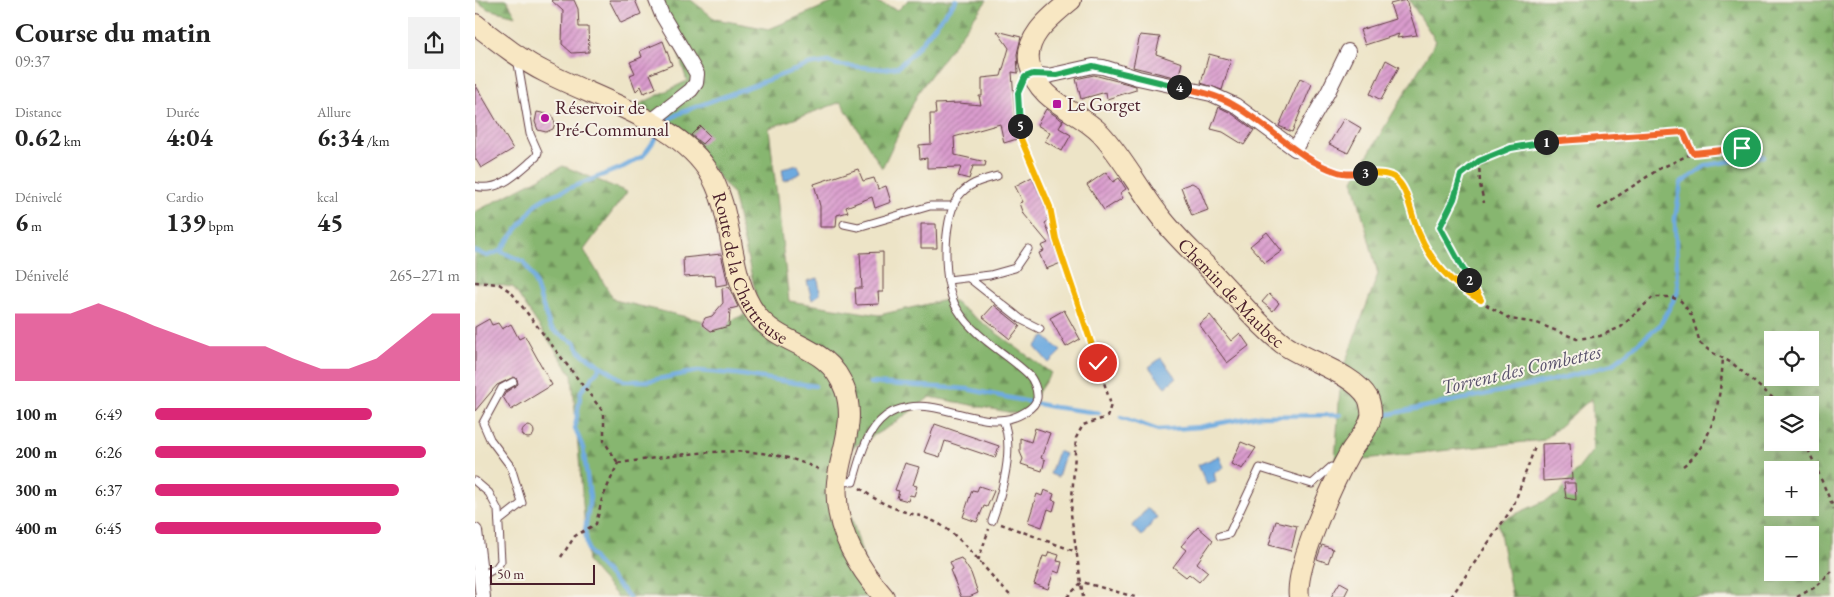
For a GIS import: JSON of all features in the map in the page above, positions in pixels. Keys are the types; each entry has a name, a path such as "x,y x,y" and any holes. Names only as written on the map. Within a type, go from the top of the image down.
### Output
{"street":[{"path":"653,123 691,90 696,83 697,74 662,14 656,0"},
{"name":"Chemin de Maubec","path":"1071,0 1038,30 1030,44 1028,57 1033,74 1047,98 1091,123 1162,219 1184,245 1283,344 1353,382 1368,398 1371,416 1368,425 1340,470 1317,524 1305,560 1299,597"},
{"name":"Route de la Chartreuse","path":"475,24 544,72 673,134 700,160 712,177 726,212 740,279 749,305 760,320 774,331 821,356 836,370 841,380 846,392 849,417 837,500 843,532 861,568 884,597"},
{"path":"1033,74 1048,76 1093,66 1103,66 1138,78 1211,94 1235,105 1295,149 1328,92 1348,51"},
{"path":"475,534 483,597"}],"lane":[{"path":"475,186 494,187 503,183 537,157 538,152 530,134 516,54"},
{"path":"840,478 867,439 887,415 899,409 929,407 987,420 1003,420 1020,416 1032,408 1037,398 1036,387 1029,375 976,332 957,309 948,280 945,257 949,225 954,206 959,196 977,181 997,176"},
{"path":"844,224 858,227 930,206 954,206"},
{"path":"948,280 990,275 1015,268 1028,249"},
{"path":"969,278 1022,320 1040,329"},
{"path":"499,521 522,503 511,467 490,439 483,423 503,388 513,382"},
{"path":"992,521 1003,490 1008,431 1003,420"},
{"path":"1221,536 1229,534 1260,468 1312,484 1331,467 1340,470"},
{"path":"475,481 489,492 498,510 499,521 501,561 496,568 480,577"}],"path":[{"path":"1033,74 1025,77 1018,93 1021,139 1050,207 1056,239 1085,321 1111,405 1107,417 1083,425 1076,438 1071,514 1083,597"},
{"path":"1481,300 1440,227 1454,199 1461,175 1479,161 1511,148 1555,140 1645,136 1683,132 1693,153"},
{"path":"1598,209 1659,169 1693,153 1742,148 1759,142"},
{"path":"1295,149 1323,166 1340,173 1387,175 1397,179 1403,188 1421,242 1441,270 1460,289 1510,319 1537,323 1577,339 1600,336 1621,327 1653,297 1671,297 1681,300 1692,316 1700,342 1711,352 1723,357 1770,396"},
{"path":"1479,161 1480,184 1484,203"},
{"path":"475,282 499,284 511,292 582,387 604,412 604,441 618,463"},
{"path":"1683,466 1693,459 1700,449 1712,421 1717,404 1723,357"},
{"path":"1451,597 1513,507 1535,447"},
{"path":"618,463 672,455 735,450 802,461 840,478 894,508 925,516 943,527 1012,597"},
{"path":"1809,451 1834,509"},
{"path":"561,557 575,536 596,524 602,500 618,463"},
{"path":"977,561 992,521 1077,552"},
{"path":"1797,597 1817,586 1834,569"},
{"path":"1067,597 1082,582"},
{"path":"1082,582 1135,597"}],"green space":[{"path":"475,0 507,0 516,16 488,9"},
{"path":"662,0 691,0 715,19 769,29 839,0 871,0 898,10 908,0 987,0 919,91 882,168 841,102 769,128 789,301 879,315 950,299 1051,373 1023,415 930,397 892,425 834,458 875,597 618,597 588,563 572,375 513,287 475,282 475,212 563,166 627,192 584,250 614,300 721,325 759,308 733,194 684,135 636,106 687,81"},
{"path":"1409,0 1834,0 1834,597 1512,597 1498,522 1558,495 1593,450 1592,398 1544,440 1335,462 1341,374 1378,274 1353,180 1436,41"}],"water":[{"path":"798,165 801,173 784,181 782,169"},
{"path":"818,278 820,294 812,300 807,281"},
{"path":"1044,336 1061,351 1049,363 1035,347"},
{"path":"1161,358 1176,378 1165,387 1149,367"},
{"path":"1058,451 1065,454 1058,477 1050,474"},
{"path":"1219,456 1224,467 1214,473 1216,482 1207,485 1198,465"},
{"path":"1147,508 1157,517 1142,536 1132,527"}],"building":[{"path":"551,0 574,0 578,9 579,27 588,27 589,52 572,53 562,44 563,11"},
{"path":"609,0 635,0 641,14 621,23"},
{"path":"1406,0 1417,35 1397,38 1399,34 1365,45 1360,30 1395,19 1390,4"},
{"path":"997,31 1021,37 1017,54 1018,73 1012,72 1017,139 1004,143 1000,124 954,137 955,155 986,162 985,166 973,166 969,179 958,176 961,167 927,168 927,158 920,159 919,145 931,144 930,114 936,114 935,104 959,103 981,105 979,96 982,96 982,78 1001,76 1009,48"},
{"path":"1140,35 1160,37 1156,54 1182,63 1178,78 1133,67"},
{"path":"663,41 672,65 650,74 656,88 644,93 641,86 636,91 630,75 635,73 630,62 642,57 640,51"},
{"path":"1209,54 1231,60 1222,90 1201,83"},
{"path":"1386,60 1399,67 1381,100 1370,94"},
{"path":"1094,75 1136,86 1136,90 1107,99 1106,92 1081,99 1076,79"},
{"path":"1300,78 1312,84 1292,132 1279,126"},
{"path":"475,84 513,149 481,168 475,158"},
{"path":"1219,107 1231,113 1254,130 1244,145 1223,132 1211,129"},
{"path":"1046,109 1063,121 1059,128 1071,135 1062,151 1045,141 1050,133 1037,125"},
{"name":"Réservoir de Pré-Communal","path":"537,112 552,115 555,123 553,129 546,132 538,130 535,122"},
{"path":"1344,118 1361,128 1348,153 1329,144"},
{"path":"700,126 710,136 702,144 691,135"},
{"path":"858,169 863,181 874,178 878,189 886,186 891,202 875,208 872,197 846,207 848,212 837,215 836,227 820,227 820,206 814,184"},
{"path":"1106,172 1113,182 1119,178 1126,189 1120,193 1123,198 1104,210 1087,185"},
{"path":"1032,177 1047,210 1048,221 1045,223 1061,263 1046,269 1039,253 1044,251 1041,246 1048,243 1024,214 1020,203 1023,202 1015,186"},
{"path":"1192,183 1199,187 1208,210 1192,216 1181,187"},
{"path":"921,224 936,224 937,248 921,248"},
{"path":"1267,232 1282,251 1265,263 1250,246"},
{"path":"883,252 883,292 878,292 879,304 856,305 855,288 862,288 860,253"},
{"path":"721,254 728,284 716,286 715,275 684,277 683,258"},
{"path":"729,287 738,307 730,309 729,326 711,331 702,324 705,318 712,316 723,303 722,288"},
{"path":"1269,294 1279,303 1273,311 1262,302"},
{"path":"994,305 1020,326 1010,339 983,317"},
{"path":"1064,310 1080,339 1066,347 1050,318"},
{"path":"1210,315 1231,341 1240,333 1249,346 1227,363 1199,324"},
{"path":"489,319 492,325 498,323 502,329 511,324 519,339 525,336 552,385 511,410 503,397 506,392 518,384 517,379 514,377 497,385 475,411 475,327"},
{"path":"935,424 999,446 995,458 945,441 940,457 924,452"},
{"path":"526,426 530,426 534,432 530,438 526,438 522,434 522,430"},
{"path":"1035,428 1050,433 1041,458 1045,460 1042,471 1021,464 1023,459 1020,452 1020,438 1031,442"},
{"path":"1241,442 1256,448 1242,469 1231,464"},
{"path":"1570,443 1572,479 1543,481 1542,444"},
{"path":"905,463 919,467 913,485 917,486 914,496 910,495 908,501 897,498 899,491 895,490"},
{"path":"1564,483 1575,483 1576,500 1566,498"},
{"path":"979,486 994,491 987,507 984,506 977,522 963,517 972,490 977,491"},
{"path":"1044,490 1054,494 1052,500 1056,501 1053,511 1048,509 1042,527 1028,522 1037,494 1042,496"},
{"path":"1276,521 1297,526 1291,551 1269,545"},
{"path":"1198,527 1213,540 1197,563 1208,572 1199,582 1189,574 1186,577 1173,567 1186,550 1181,546"},
{"path":"1322,545 1333,549 1328,563 1317,559"},
{"path":"1049,552 1059,555 1057,561 1062,562 1059,573 1054,571 1048,589 1034,584 1043,556 1047,557"},
{"path":"961,558 971,573 978,593 969,597 961,597 950,570 953,569 950,562"},
{"path":"1340,582 1349,587 1344,597 1331,597"}],"waterway":[{"path":"665,125 669,119 682,112 808,65 828,62 838,65 884,69 898,67 913,53 956,0"},
{"path":"500,251 537,203 547,197 623,167 643,156 659,134"},
{"name":"Torrent des Combettes","path":"1380,416 1551,381 1613,364 1660,325 1678,292 1675,219 1681,183 1707,165 1763,156"},
{"path":"475,251 487,256 500,251 524,262 533,277 550,327 575,343 581,353 601,366 589,382"},
{"name":"Torrent des Combettes","path":"601,366 624,381 648,381 698,371 736,374 815,386"},
{"path":"588,383 581,391 575,428 583,448 590,497 585,531 588,550 629,597"},
{"name":"Torrent des Combettes","path":"871,383 967,389 1053,407 1099,413"},
{"name":"Torrent des Combettes","path":"1121,417 1158,430 1199,427 1258,416 1340,415"}],"place":[{"name":"Le Gorget","path":"1057,104"},
{"name":"Réservoir de Pré-Communal","path":"545,118"}],"route":[{"path":"1098,363 1056,239 1050,207 1021,139 1018,93 1025,77 1033,74 1039,76 1057,75 1082,68 1103,66 1138,78 1211,94 1235,105 1295,149 1323,166 1340,173 1387,175 1397,179 1403,188 1421,242 1441,270 1460,289 1481,300 1440,227 1454,199 1461,175 1479,161 1511,148 1555,140 1601,139 1683,132 1693,153 1742,148"}]}
